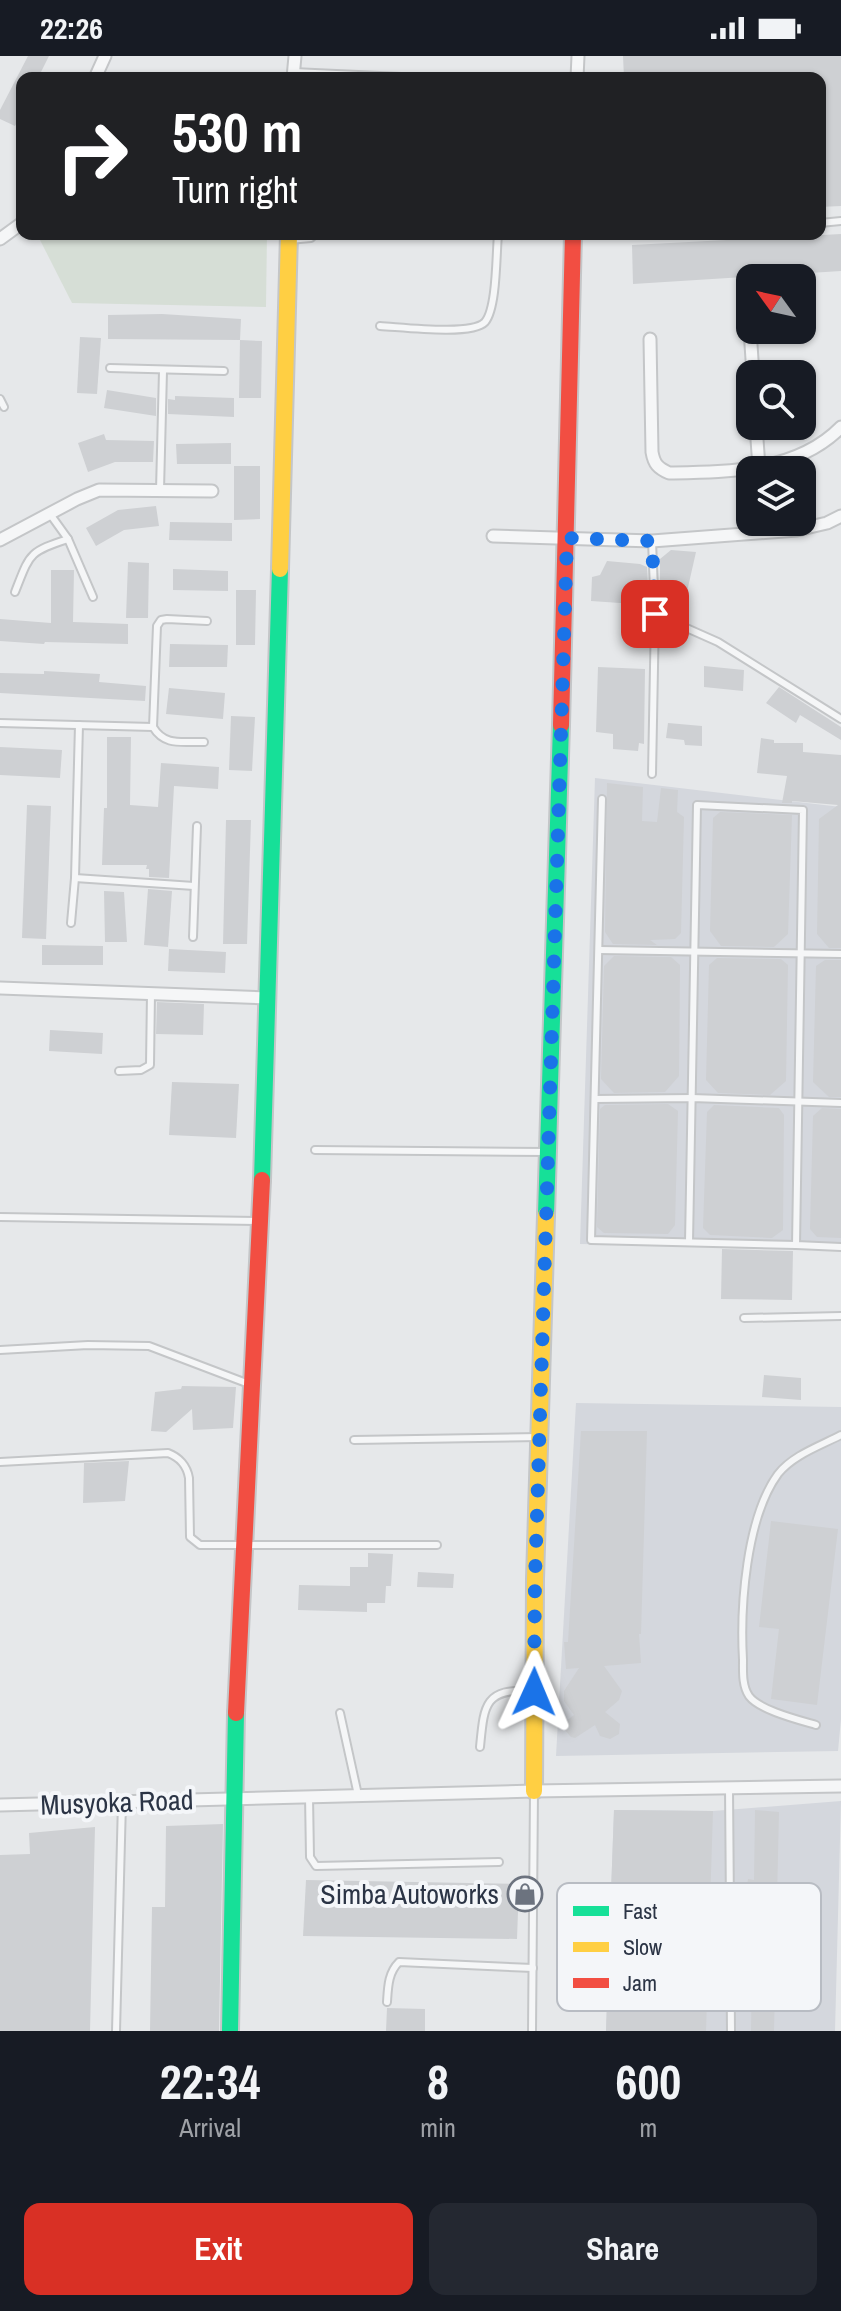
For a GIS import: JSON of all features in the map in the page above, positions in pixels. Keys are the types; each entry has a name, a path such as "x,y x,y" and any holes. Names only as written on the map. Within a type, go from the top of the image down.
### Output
{"street":[{"path":"230,2031 236,1700 261,1221 289,240"},
{"path":"534,1791 534,1692 567,538 572,240"},
{"path":"650,339 652,452 656,466 669,473 736,470"},
{"path":"789,456 814,447 841,427"},
{"path":"0,540 99,490 212,491"},
{"path":"493,536 652,541 797,530 827,523 841,516"},
{"path":"0,988 267,998"},
{"name":"Musyoka Road","path":"0,1805 841,1786"}],"lane":[{"path":"380,326 471,330 485,322 492,307 498,240"},
{"path":"110,368 224,371"},
{"path":"160,490 163,371"},
{"path":"0,399 4,407"},
{"path":"50,514 68,539 93,597"},
{"path":"15,592 29,557 41,548 68,539"},
{"path":"652,541 655,614 652,774"},
{"path":"655,614 718,642 841,719"},
{"path":"204,742 166,740 153,727 157,626 161,620 167,619 207,621"},
{"path":"0,723 153,727"},
{"path":"71,923 79,725"},
{"path":"602,799 591,1240 841,1247"},
{"path":"689,1242 697,805 803,810 796,1245"},
{"path":"193,937 197,826"},
{"path":"75,878 194,886"},
{"path":"600,950 841,954"},
{"path":"119,1071 141,1070 150,1065 151,993"},
{"path":"595,1099 692,1098 841,1103"},
{"path":"315,1150 549,1152"},
{"path":"0,1217 261,1221"},
{"path":"744,1318 841,1316"},
{"path":"0,1350 88,1345 149,1346 252,1386"},
{"path":"816,1725 765,1707 750,1698 744,1687 741,1621 744,1587 763,1498 790,1462 841,1435"},
{"path":"354,1440 541,1437"},
{"path":"0,1462 91,1455 168,1453 176,1456 188,1471 190,1537 200,1545 437,1545"},
{"path":"480,1747 483,1714 496,1694 508,1690 534,1692"},
{"path":"340,1713 358,1795"},
{"path":"729,1788 730,1883"},
{"path":"532,2031 534,1791"},
{"path":"309,1796 310,1857 316,1866 499,1862"},
{"path":"116,2031 122,1802"},
{"path":"387,2002 388,1982 399,1962 533,1968"},
{"path":"731,2011 731,2031"}],"shaded area":[{"path":"40,240 267,240 266,307 72,303"},
{"path":"595,778 841,807 841,1249 580,1244"},
{"path":"576,1403 841,1407 841,1719 838,1751 556,1756"},
{"path":"841,1801 835,2031 606,2031 607,2011 821,2011 821,1883 611,1883 614,1810 713,1811"}],"building":[{"path":"28,56 49,56 41,72 20,72"},
{"path":"623,56 841,56 841,206 826,207 826,72 624,72"},
{"path":"16,79 15,126 0,119 0,110"},
{"path":"841,234 841,271 816,273 816,264 736,264 736,278 633,284 632,245 727,240 826,240 826,235"},
{"path":"162,314 241,319 240,340 108,339 108,315"},
{"path":"80,337 101,338 97,394 77,393"},
{"path":"240,340 262,341 261,398 239,398"},
{"path":"107,390 156,398 156,416 104,408"},
{"path":"175,396 234,398 234,417 168,414 168,399 175,400"},
{"path":"104,434 106,440 154,441 153,462 115,462 88,472 78,443"},
{"path":"231,443 231,464 177,464 176,444"},
{"path":"234,466 260,466 260,519 234,520"},
{"path":"156,506 159,526 124,530 96,546 86,528 118,510"},
{"path":"170,522 232,523 232,541 169,540"},
{"path":"671,550 696,552 684,605 660,592 660,559"},
{"path":"607,561 647,567 649,605 591,601 592,577 600,575"},
{"path":"128,562 149,563 148,618 126,618"},
{"path":"173,569 228,571 228,591 173,590"},
{"path":"51,570 74,570 73,622 128,624 128,644 0,641 0,619 51,623"},
{"path":"236,590 256,590 255,645 236,645"},
{"path":"170,644 228,645 227,667 169,667"},
{"path":"704,666 744,670 743,691 704,687"},
{"path":"598,667 645,669 644,744 639,743 638,751 613,749 613,734 596,732"},
{"path":"44,671 100,674 99,682 146,686 145,701 0,693 0,673 44,674"},
{"path":"779,687 841,727 841,740 800,715 796,723 766,703"},
{"path":"169,688 225,693 223,719 166,714"},
{"path":"231,716 255,717 252,771 229,770"},
{"path":"668,723 702,726 702,746 685,745 684,740 666,738"},
{"path":"107,737 131,737 130,805 158,807 161,763 219,767 218,789 174,786 169,878 149,877 147,865 102,865 104,808 107,808"},
{"path":"761,738 774,740 774,743 803,743 803,752 841,755 841,948 829,948 817,934 819,819 838,805 782,803 787,776 757,773"},
{"path":"0,747 62,750 60,778 0,775"},
{"path":"607,783 643,787 642,821 657,822 661,788 678,790 677,812 684,817 681,933 675,939 650,940 657,945 613,944 605,932"},
{"path":"27,805 51,806 46,939 22,938"},
{"path":"720,812 792,815 788,934 774,947 721,946 710,931 713,818"},
{"path":"226,820 251,820 247,944 223,944"},
{"path":"148,889 172,891 168,947 144,945"},
{"path":"104,891 124,892 127,942 105,942"},
{"path":"42,945 103,946 103,965 42,965"},
{"path":"169,949 226,952 225,973 168,971"},
{"path":"614,956 671,957 680,965 679,1076 665,1092 614,1093 601,1079 604,966"},
{"path":"717,958 781,959 788,965 786,1081 770,1095 718,1093 706,1080 709,965"},
{"path":"825,960 841,960 841,1097 829,1097 813,1082 816,966"},
{"path":"157,1002 204,1004 203,1035 156,1034"},
{"path":"50,1030 103,1033 102,1054 49,1051"},
{"path":"172,1082 239,1084 236,1138 169,1135"},
{"path":"668,1104 678,1111 675,1225 668,1234 604,1233 597,1227 600,1109 605,1105"},
{"path":"714,1105 779,1108 784,1115 783,1230 772,1238 710,1235 703,1228 707,1112"},
{"path":"822,1108 841,1109 841,1238 817,1237 810,1229 813,1116"},
{"path":"722,1249 793,1251 792,1300 721,1299"},
{"path":"764,1375 801,1378 801,1400 762,1397"},
{"path":"182,1386 236,1387 233,1428 193,1430 192,1409 166,1432 151,1431 155,1392 181,1389"},
{"path":"581,1431 647,1431 639,1634 641,1663 604,1666 622,1691 619,1700 605,1712 620,1724 619,1734 610,1739 600,1736 595,1725 575,1738 565,1730 566,1721 574,1715 564,1701 564,1691 579,1668 566,1669 564,1642 568,1642"},
{"path":"129,1461 125,1501 83,1503 84,1463"},
{"path":"771,1521 838,1529 817,1705 771,1699 779,1629 759,1627"},
{"path":"368,1553 393,1554 391,1586 386,1586 385,1603 367,1603 367,1612 298,1610 299,1585 350,1586 350,1567 368,1567"},
{"path":"418,1572 454,1574 453,1588 417,1587"},
{"path":"614,1810 713,1811 711,1883 611,1883"},
{"path":"755,1810 779,1812 777,1883 748,1883 748,1879 754,1880"},
{"path":"223,1824 219,2031 150,2031 152,1907 165,1907 166,1826"},
{"path":"95,1827 90,2031 0,2031 0,1855 30,1854 29,1833"},
{"path":"306,1880 519,1884 517,1939 303,1936"},
{"path":"387,2008 425,2009 425,2031 386,2031"},
{"path":"607,2011 707,2011 706,2031 606,2031"},
{"path":"751,2011 774,2011 774,2031 751,2031"}],"traffic: fast":[{"path":"262,1180 280,569"},
{"path":"546,1215 561,725"},
{"path":"230,2031 236,1713"}],"traffic: slow":[{"path":"280,569 289,240"},
{"path":"534,1791 535,1579 546,1215"}],"traffic: jam":[{"path":"561,725 573,240"},
{"path":"236,1713 262,1180"}],"place":[{"name":"Simba Autoworks","path":"525,1894"}],"route":[{"path":"534,1692 567,538 652,541 655,614"}]}
